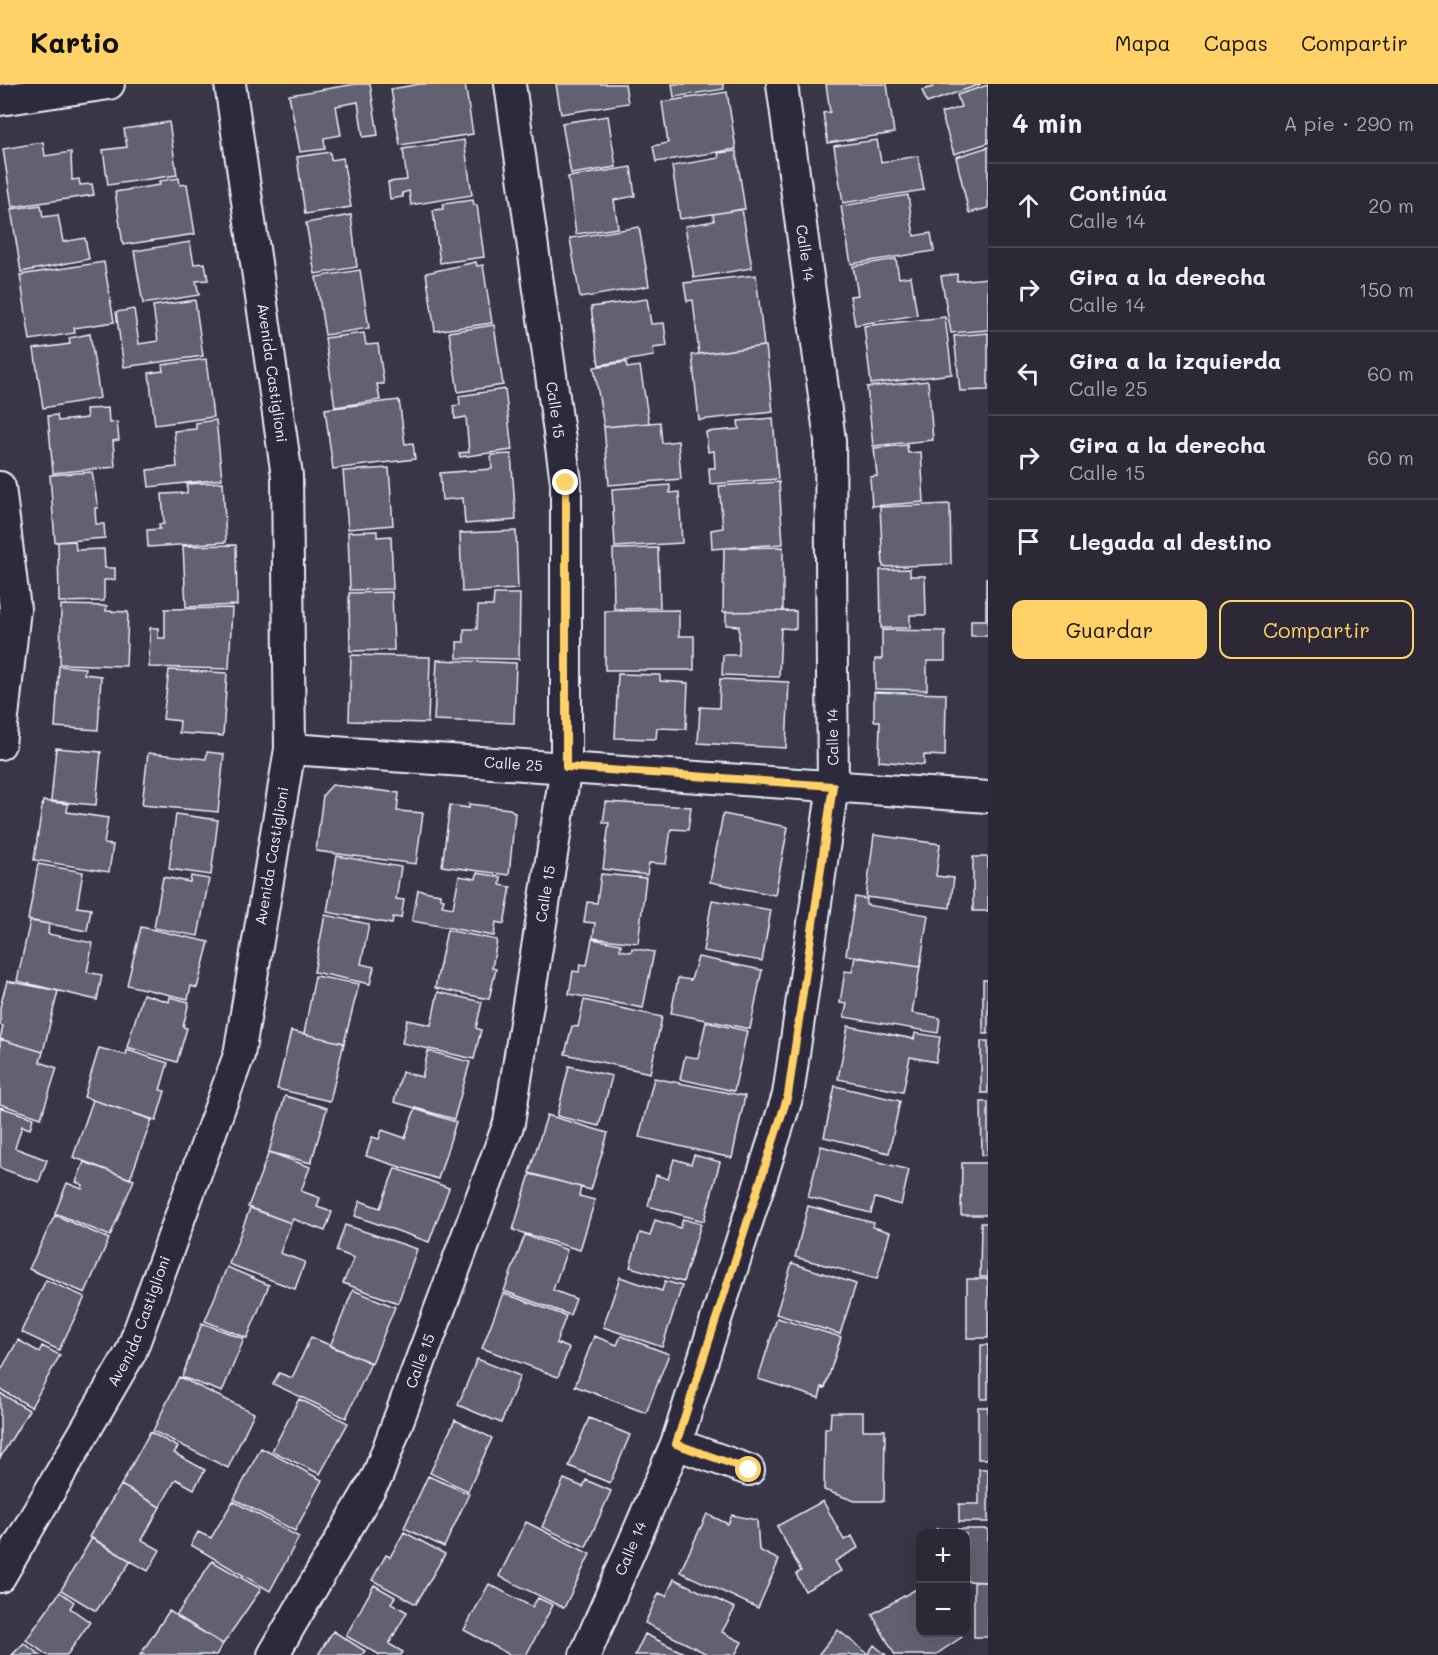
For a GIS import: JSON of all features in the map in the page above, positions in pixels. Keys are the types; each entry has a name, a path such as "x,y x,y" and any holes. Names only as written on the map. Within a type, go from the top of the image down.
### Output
{"street":[{"path":"0,100 109,84"},
{"name":"Avenida Castiglioni","path":"0,1577 131,1352 240,1055 290,749 287,476 231,84"},
{"name":"Calle 15","path":"273,1655 378,1475 509,1123 566,767 566,483 510,84"},
{"name":"Calle 14","path":"585,1655 676,1444 788,1095 833,786 830,440 782,84"},
{"path":"0,488 15,609 0,744"},
{"name":"Calle 25","path":"290,749 988,797"},
{"path":"676,1444 749,1470"}],"building":[{"path":"356,84 370,84 378,135 363,137 358,102 336,106 341,135 324,138 325,149 300,152 289,95"},
{"path":"420,84 465,84 473,134 400,145 391,89"},
{"path":"556,84 625,84 628,103 561,114"},
{"path":"672,84 723,84 724,89 674,97"},
{"path":"826,84 887,84 894,133 828,143 823,113 830,112"},
{"path":"932,84 981,84 927,103 922,90 933,87"},
{"path":"988,85 988,143 954,154 941,113 961,107 957,95"},
{"path":"727,92 736,149 656,162 653,146 668,143 662,102"},
{"path":"608,116 616,167 571,174 562,123"},
{"path":"169,122 177,175 108,185 103,150 127,147 124,129"},
{"path":"464,140 472,195 411,205 409,191 402,193 403,197 390,199 388,182 407,180 403,149"},
{"path":"877,140 881,162 918,156 924,190 843,203 834,146"},
{"path":"43,142 45,156 71,152 72,180 79,179 80,185 92,184 94,195 12,207 3,149"},
{"path":"988,147 988,208 969,213 956,157"},
{"path":"736,151 745,209 680,219 672,166 719,158 718,153"},
{"path":"330,152 331,160 343,158 351,207 305,214 297,157"},
{"path":"631,167 635,196 614,200 618,228 576,234 568,177"},
{"path":"179,178 180,185 187,184 195,234 123,245 115,192 160,185 159,181"},
{"path":"908,195 914,236 931,233 934,251 851,264 841,206"},
{"path":"473,200 474,205 477,205 484,257 440,263 433,210 443,209 443,204"},
{"path":"41,205 43,217 58,215 63,242 85,238 89,259 21,272 11,209"},
{"path":"742,209 752,268 694,278 685,226 714,221 713,214"},
{"path":"351,215 357,267 315,274 306,223"},
{"path":"639,227 649,286 580,298 570,238"},
{"path":"190,242 194,264 205,263 208,280 196,281 199,295 143,304 134,251"},
{"path":"896,259 899,278 911,276 917,315 855,325 850,296 858,295 853,266"},
{"path":"104,262 114,322 74,328 75,333 30,340 20,275"},
{"path":"476,262 477,266 483,265 492,323 435,331 426,273"},
{"path":"360,270 369,328 325,335 316,277"},
{"path":"957,274 957,281 988,278 988,330 951,333 941,276"},
{"path":"756,275 764,346 699,354 693,300 687,301 684,283"},
{"path":"647,299 651,324 664,323 667,346 653,348 654,356 599,365 591,307"},
{"path":"195,300 203,356 124,367 116,312 134,309 139,344 158,341 153,306"},
{"path":"945,317 952,374 871,384 864,326"},
{"path":"494,325 503,385 458,392 449,332"},
{"path":"364,333 366,345 378,344 384,384 377,384 380,400 335,407 325,338"},
{"path":"988,333 988,390 960,391 954,336"},
{"path":"90,334 100,398 43,408 34,349 70,344 69,338"},
{"path":"766,346 773,412 699,420 692,355"},
{"path":"206,359 213,417 155,425 149,373 163,371 162,365"},
{"path":"626,362 627,368 640,366 649,423 604,427 594,367"},
{"path":"928,381 933,440 873,446 867,387"},
{"path":"505,389 512,450 460,457 459,453 469,452 466,417 455,419 453,406 460,405 459,396"},
{"path":"399,400 405,444 413,443 415,459 333,469 325,409"},
{"path":"108,408 109,423 117,422 119,440 113,441 115,467 53,473 48,416 57,415 58,421 87,418 86,409"},
{"path":"773,418 778,479 710,484 709,468 715,468 714,451 708,452 706,432 739,429 738,421"},
{"path":"216,420 222,479 149,487 147,470 177,467 174,431 196,429 196,423"},
{"path":"660,422 662,443 678,441 681,479 609,485 604,427"},
{"path":"907,445 908,453 921,452 924,502 872,506 870,477 877,476 874,448"},
{"path":"511,454 516,520 465,524 463,498 442,500 440,473 492,469 491,455"},
{"path":"389,468 393,525 348,529 343,471"},
{"path":"92,472 98,508 95,508 96,524 104,524 105,538 55,542 50,475"},
{"path":"223,482 226,542 148,547 147,530 160,529 159,524 164,524 162,494 187,493 187,484"},
{"path":"779,482 783,544 712,549 711,530 723,528 719,486"},
{"path":"670,485 670,493 679,492 682,543 615,547 612,489"},
{"path":"950,504 951,564 883,567 880,507"},
{"path":"377,531 377,537 391,536 393,589 350,590 348,532"},
{"path":"516,531 518,589 462,592 460,533"},
{"path":"75,541 76,550 104,549 105,568 115,568 115,580 104,580 104,601 59,602 58,542"},
{"path":"236,545 237,605 186,607 183,546"},
{"path":"783,547 783,611 723,612 724,548"},
{"path":"658,548 660,608 614,609 613,549"},
{"path":"910,569 910,576 925,576 926,615 910,615 910,628 881,628 880,570"},
{"path":"986,578 988,578 988,636 971,636 971,620 986,620"},
{"path":"392,592 394,650 350,651 349,593"},
{"path":"494,594 520,594 519,659 457,658 457,642 464,642 464,629 477,629 478,606 493,606"},
{"path":"61,605 107,606 106,611 128,612 126,666 60,664"},
{"path":"232,608 229,669 149,667 150,628 158,628 158,638 165,638 165,609"},
{"path":"679,610 679,636 694,636 694,670 605,670 605,611"},
{"path":"796,611 796,629 781,628 779,677 722,675 723,655 739,655 739,626 726,625 726,612"},
{"path":"882,630 945,631 945,661 927,661 927,690 875,689 875,659 882,659"},
{"path":"351,655 430,657 428,723 349,721"},
{"path":"437,660 516,663 514,723 434,720"},
{"path":"59,666 85,668 84,674 101,676 98,730 55,727"},
{"path":"169,670 227,673 223,736 179,733 180,721 163,719"},
{"path":"618,674 660,675 660,681 688,683 686,729 657,728 656,739 615,738"},
{"path":"720,679 789,682 786,748 698,743 700,707 719,708"},
{"path":"874,692 946,694 945,756 924,755 924,765 879,761 880,721 874,721"},
{"path":"56,748 101,752 96,805 51,801"},
{"path":"207,752 224,754 218,812 142,805 148,753 206,759"},
{"path":"332,785 399,793 397,811 423,813 416,864 316,851 323,795"},
{"path":"43,801 68,804 67,812 108,818 104,844 113,845 109,872 34,860"},
{"path":"606,802 691,807 688,830 671,829 666,864 649,863 647,875 603,869 609,823 603,823"},
{"path":"469,804 510,809 515,813 509,875 442,866 450,805 469,808"},
{"path":"176,814 218,820 211,875 169,869"},
{"path":"723,814 788,827 775,895 710,882"},
{"path":"874,835 940,844 936,876 954,878 950,908 866,897"},
{"path":"337,856 401,867 396,899 404,900 401,918 393,917 392,924 327,912"},
{"path":"973,857 988,857 988,911 973,911"},
{"path":"38,864 83,872 77,907 91,909 87,931 28,920"},
{"path":"477,873 501,877 500,885 511,887 504,924 496,922 494,936 412,921 418,890 440,894 440,898 444,899 442,906 453,908 459,876 476,879"},
{"path":"601,874 646,878 638,943 593,938 595,923 584,922 587,902 597,903"},
{"path":"191,876 209,879 198,936 154,928 163,877 190,882"},
{"path":"855,897 867,899 866,905 928,915 920,967 846,955"},
{"path":"712,900 771,910 762,961 703,951"},
{"path":"325,915 369,924 361,964 374,967 370,984 314,972"},
{"path":"30,921 49,924 48,934 93,943 87,972 102,975 97,1000 17,981"},
{"path":"141,927 209,942 197,988 191,986 188,999 127,985"},
{"path":"447,930 497,940 492,968 496,969 489,999 435,988"},
{"path":"592,939 621,944 620,950 631,952 632,948 654,952 643,1008 569,994 573,971 579,972 580,964 587,965"},
{"path":"698,957 762,970 750,1029 671,1013 678,978 691,980"},
{"path":"855,957 920,967 912,1013 940,1018 938,1033 844,1017 847,1004 840,1003 845,971 852,972"},
{"path":"315,976 359,984 344,1043 304,1034"},
{"path":"983,980 988,980 988,1034 983,1034"},
{"path":"7,981 58,991 43,1052 0,1039 3,1026 0,1025 0,1007"},
{"path":"438,992 482,1002 476,1028 481,1030 474,1059 402,1043 407,1020 431,1025"},
{"path":"143,994 169,1002 170,997 189,1002 183,1027 187,1028 177,1062 127,1047"},
{"path":"584,1000 662,1017 650,1073 565,1054 572,1026 578,1027"},
{"path":"706,1022 747,1031 734,1091 680,1079 685,1056 698,1058"},
{"path":"848,1026 914,1039 915,1033 940,1037 936,1062 910,1057 903,1092 838,1079"},
{"path":"291,1031 344,1043 330,1101 277,1089"},
{"path":"0,1039 43,1052 40,1062 57,1068 41,1118 0,1104"},
{"path":"981,1041 988,1041 988,1093 981,1093"},
{"path":"99,1048 126,1055 127,1050 168,1063 160,1090 165,1091 156,1121 84,1097"},
{"path":"428,1051 470,1062 454,1119 394,1102 402,1072 422,1077"},
{"path":"569,1066 612,1076 599,1126 557,1116"},
{"path":"654,1078 745,1096 732,1158 639,1137"},
{"path":"835,1086 900,1101 889,1153 824,1137"},
{"path":"285,1096 327,1108 311,1163 269,1152"},
{"path":"93,1100 152,1119 130,1179 73,1157"},
{"path":"981,1102 988,1102 988,1155 982,1155"},
{"path":"0,1107 33,1118 30,1129 22,1126 15,1148 47,1160 39,1182 0,1168"},
{"path":"415,1109 456,1122 438,1179 366,1156 372,1137 379,1139 382,1130 405,1138"},
{"path":"547,1115 608,1133 591,1190 529,1173"},
{"path":"821,1146 909,1170 901,1205 875,1198 871,1213 808,1197"},
{"path":"269,1152 310,1167 301,1191 320,1198 317,1207 332,1212 325,1231 293,1219 291,1223 248,1207"},
{"path":"694,1155 720,1162 704,1221 648,1206 656,1175 668,1179 674,1159 691,1164"},
{"path":"84,1162 134,1180 110,1236 55,1213 67,1183 82,1189 83,1185 76,1182"},
{"path":"962,1163 988,1163 988,1215 961,1215"},
{"path":"395,1168 449,1188 429,1242 355,1216 360,1201 380,1208"},
{"path":"530,1174 581,1187 579,1196 595,1200 580,1250 513,1230"},
{"path":"808,1206 874,1223 873,1227 890,1232 877,1279 795,1257"},
{"path":"250,1208 291,1223 280,1253 305,1262 295,1289 229,1264"},
{"path":"55,1215 109,1239 85,1293 29,1269"},
{"path":"683,1219 701,1224 683,1282 630,1267 640,1233 650,1236 655,1220 680,1228"},
{"path":"981,1223 988,1223 988,1277 980,1277"},
{"path":"345,1225 417,1249 398,1303 343,1283 354,1258 336,1251"},
{"path":"525,1235 567,1250 553,1290 576,1299 570,1315 504,1291"},
{"path":"792,1263 856,1284 840,1334 776,1314"},
{"path":"227,1267 269,1285 247,1338 205,1321"},
{"path":"620,1277 662,1291 665,1281 682,1286 662,1347 603,1327"},
{"path":"967,1279 988,1279 988,1338 967,1338"},
{"path":"46,1280 85,1297 59,1350 21,1332"},
{"path":"353,1290 395,1307 372,1363 330,1346"},
{"path":"503,1293 566,1316 556,1343 569,1348 558,1377 482,1348"},
{"path":"777,1318 841,1337 825,1388 822,1387 819,1398 758,1379"},
{"path":"202,1323 244,1339 222,1392 182,1377"},
{"path":"594,1336 617,1345 621,1336 669,1354 646,1413 575,1386"},
{"path":"311,1337 371,1363 346,1418 273,1384 279,1373 292,1378"},
{"path":"18,1340 39,1352 42,1346 60,1355 31,1407 0,1389 0,1372"},
{"path":"981,1345 988,1345 988,1399 981,1399"},
{"path":"477,1359 520,1376 501,1423 458,1405"},
{"path":"179,1377 254,1413 228,1468 153,1431"},
{"path":"0,1393 29,1410 0,1458"},
{"path":"299,1399 348,1423 320,1474 272,1451"},
{"path":"978,1407 988,1407 988,1459 978,1459"},
{"path":"831,1412 863,1412 863,1430 885,1430 884,1501 855,1501 824,1490 825,1428 830,1428"},
{"path":"589,1418 630,1435 610,1483 569,1466"},
{"path":"455,1420 492,1438 468,1491 430,1473"},
{"path":"150,1432 178,1447 174,1453 205,1470 194,1489 176,1479 160,1507 121,1485"},
{"path":"261,1448 322,1480 295,1531 234,1499"},
{"path":"979,1469 988,1469 988,1522 959,1522 959,1504 979,1504"},
{"path":"428,1476 469,1494 444,1547 404,1528"},
{"path":"564,1479 583,1487 586,1480 611,1491 586,1547 542,1527"},
{"path":"121,1485 160,1507 142,1540 160,1550 148,1571 89,1537"},
{"path":"233,1501 299,1537 270,1591 191,1545 198,1532 211,1538"},
{"path":"823,1501 844,1540 852,1536 858,1548 835,1561 841,1571 805,1591 796,1574 801,1571 777,1526"},
{"path":"707,1514 728,1524 732,1515 757,1520 759,1550 779,1560 758,1608 680,1572"},
{"path":"526,1522 590,1554 564,1608 499,1576"},
{"path":"970,1529 988,1529 988,1582 970,1581"},
{"path":"404,1532 445,1554 416,1604 372,1580 386,1555 390,1557"},
{"path":"92,1538 131,1561 96,1611 61,1590"},
{"path":"212,1561 261,1589 223,1644 176,1616"},
{"path":"674,1579 735,1608 722,1632 742,1642 735,1655 709,1655 645,1623 659,1593 666,1596"},
{"path":"974,1582 988,1582 988,1637 974,1637"},
{"path":"489,1584 532,1607 538,1598 553,1605 526,1655 510,1655 464,1630"},
{"path":"374,1585 395,1597 391,1603 407,1612 389,1644 403,1652 401,1655 380,1655 346,1636"},
{"path":"916,1589 916,1637 962,1637 935,1655 895,1655 872,1614"},
{"path":"60,1592 74,1602 70,1608 90,1622 67,1655 47,1655 26,1640"},
{"path":"169,1611 223,1644 216,1655 140,1655"},
{"path":"838,1630 868,1654 874,1645 886,1655 818,1655"},
{"path":"333,1631 365,1651 362,1655 318,1655"},
{"path":"645,1634 688,1655 635,1655"},
{"path":"24,1643 40,1655 12,1655"}],"route":[{"path":"566,483 566,767 833,786 788,1095 676,1444 749,1470"}]}
